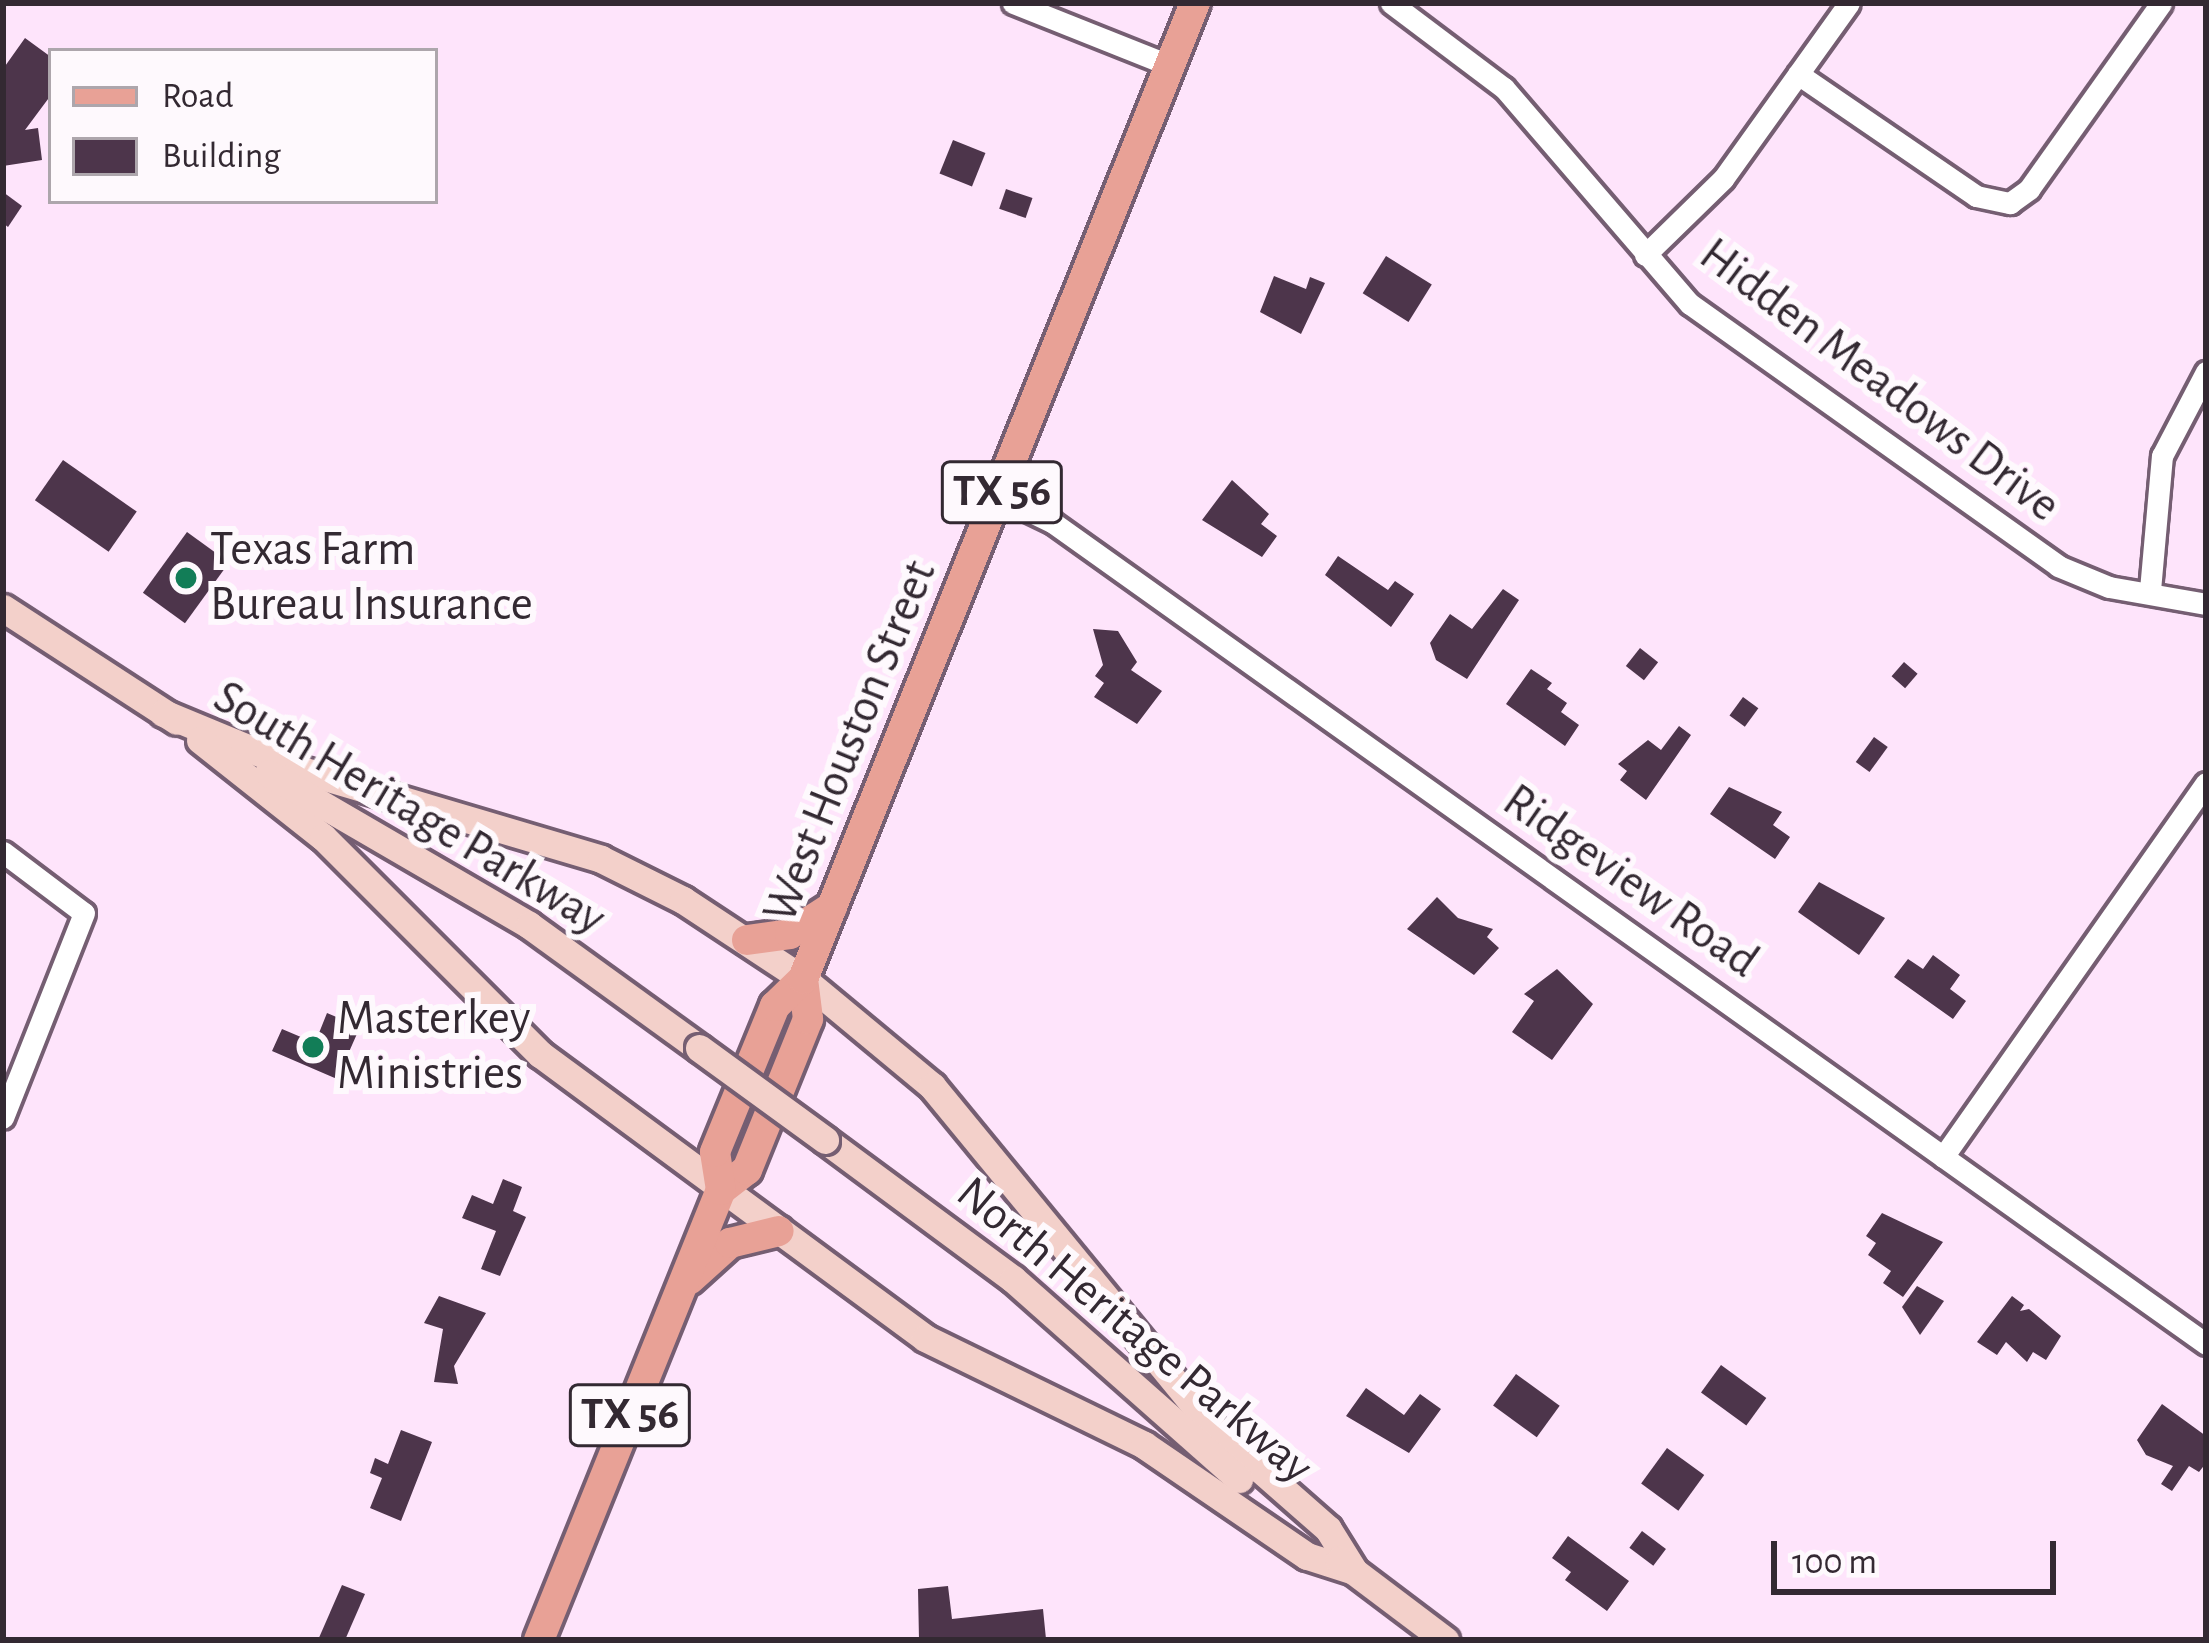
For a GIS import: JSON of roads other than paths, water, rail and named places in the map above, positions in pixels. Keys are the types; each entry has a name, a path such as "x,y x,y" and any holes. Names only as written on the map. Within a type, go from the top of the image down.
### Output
{"main road":[{"name":"West Houston Street","path":"539,1640 721,1190 715,1152 775,1006 803,979 1195,3"},
{"name":"South Heritage Parkway","path":"3,608 163,713 529,925 762,1095"},
{"path":"163,713 298,769 601,859 747,940 803,979 932,1086 1213,1429 1328,1529 1354,1571"},
{"path":"163,713 323,837 540,1054 925,1337 1144,1444 1307,1556 1354,1571"},
{"path":"747,940 790,934 832,907"},
{"name":"North Heritage Parkway","path":"762,1095 1013,1279 1354,1571 1444,1640"},
{"path":"682,1287 730,1243 779,1231"}],"street":[{"path":"1013,3 1169,65"},
{"name":"Hidden Meadows Drive","path":"1390,3 1504,88 1690,304 2058,566 2109,587 2150,590 2206,604"},
{"path":"1645,255 1723,179 1849,3"},
{"path":"1798,74 1976,196 2011,203 2029,189 2162,3"},
{"path":"2150,590 2162,456 2206,372"},
{"name":"Ridgeview Road","path":"1000,497 1052,522 2206,1344"},
{"path":"1942,1156 2206,783"},
{"path":"3,852 84,913 3,1118"}],"place":[{"name":"Texas Farm Bureau Insurance","path":"186,578"},
{"name":"Masterkey Ministries","path":"313,1047"}]}
